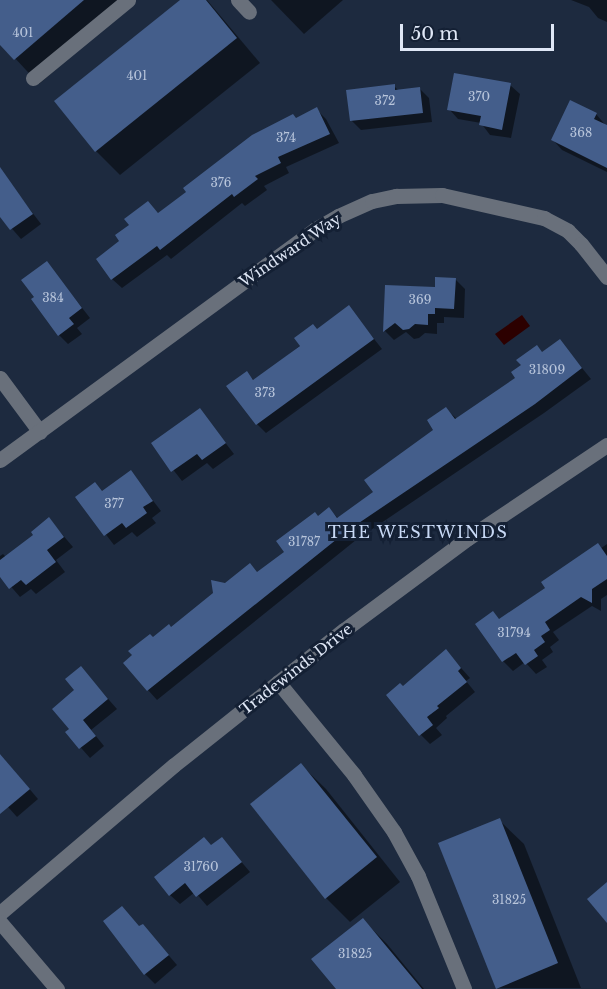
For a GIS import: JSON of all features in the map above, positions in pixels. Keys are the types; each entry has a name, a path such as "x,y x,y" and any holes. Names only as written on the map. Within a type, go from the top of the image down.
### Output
{"street":[{"path":"33,78 128,0"},
{"path":"238,0 249,12"},
{"name":"Windward Way","path":"0,460 314,230 372,201 396,196 442,195 544,218 568,231 607,277"},
{"path":"0,378 40,432"},
{"name":"Tradewinds Drive","path":"0,913 174,765 419,573 607,445"},
{"path":"278,682 354,775 394,832 418,876 464,989"},
{"path":"0,922 57,989"}],"shaded area":[{"path":"522,315 530,326 504,345 495,334"}],"building":[{"path":"0,0 84,0 14,60 0,45"},
{"path":"180,0 206,0 237,38 95,152 54,101"},
{"path":"454,73 511,83 502,130 479,125 481,116 447,110"},
{"path":"395,84 395,90 420,87 423,113 350,121 346,90"},
{"path":"570,100 597,113 594,119 607,125 607,168 551,140"},
{"path":"317,107 330,134 278,157 281,163 255,176 258,179 234,197 232,194 160,250 157,246 111,280 96,259 119,241 115,235 129,225 124,219 148,201 158,213 186,192 183,188 252,135 293,114 296,118"},
{"path":"0,167 33,214 10,230 0,217"},
{"path":"47,261 82,308 69,318 74,324 58,336 31,299 34,297 21,280"},
{"path":"435,277 456,278 454,309 435,308 435,314 428,314 428,325 415,324 403,330 395,323 383,332 385,285 435,287"},
{"path":"349,305 374,339 256,425 226,386 247,371 253,380 300,346 294,338 313,324 317,329"},
{"path":"560,339 582,368 535,404 347,531 147,691 123,663 132,655 128,651 150,634 153,637 169,624 171,627 213,593 211,580 225,583 250,563 257,572 284,552 276,541 315,512 318,516 329,507 337,518 373,492 364,480 433,430 427,420 446,407 455,419 515,378 511,372 521,365 516,360 537,345 542,352"},
{"path":"200,408 226,443 202,460 197,454 171,472 151,443"},
{"path":"131,470 153,501 143,507 147,513 126,528 122,523 104,536 75,497 95,482 102,491"},
{"path":"49,517 64,537 47,550 56,562 26,585 21,580 9,589 0,577 0,560 33,535 31,532"},
{"path":"598,543 607,556 607,579 592,589 592,603 581,597 545,622 550,630 541,636 545,642 534,650 538,656 525,665 516,653 502,662 475,624 493,611 499,619 545,588 541,582"},
{"path":"446,649 461,668 458,671 467,682 427,717 433,725 419,736 386,695 400,683 403,686"},
{"path":"81,666 108,699 83,720 96,736 79,749 65,732 69,729 52,709 74,690 65,679"},
{"path":"0,754 30,789 0,814"},
{"path":"301,763 377,857 325,899 250,804"},
{"path":"500,818 558,963 496,989 438,843"},
{"path":"204,837 211,845 222,837 242,862 196,897 185,883 169,896 154,877"},
{"path":"607,882 607,923 587,899"},
{"path":"122,906 139,926 143,924 169,955 144,975 103,921"},
{"path":"363,918 422,989 336,989 311,959"}],"district":[{"name":"THE WESTWINDS","path":"418,532"}]}
